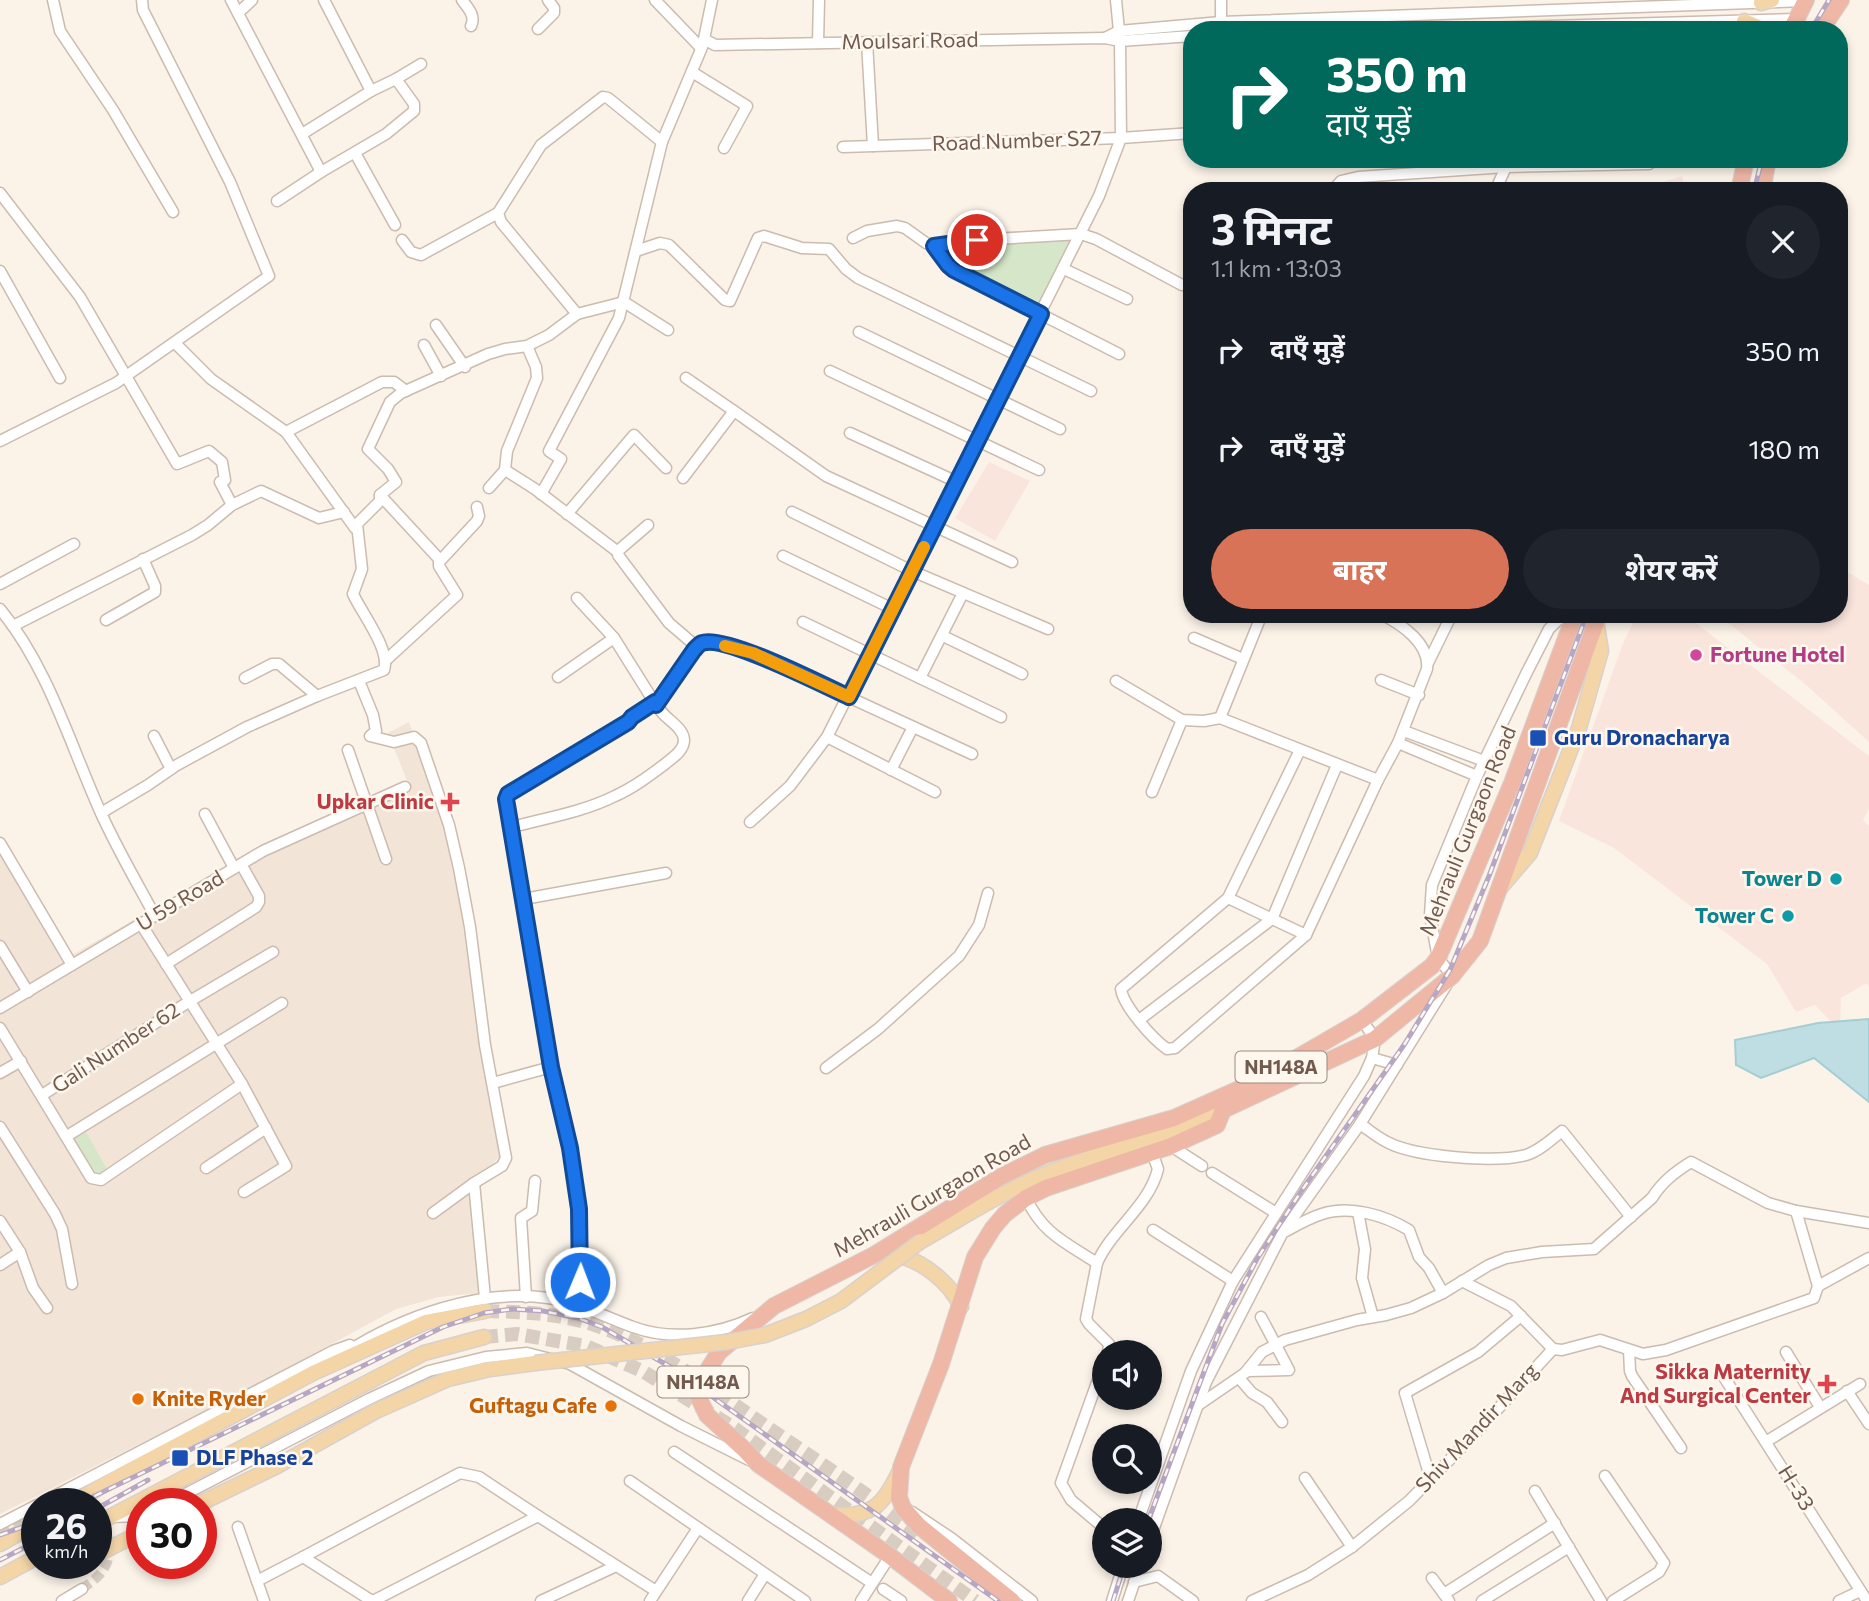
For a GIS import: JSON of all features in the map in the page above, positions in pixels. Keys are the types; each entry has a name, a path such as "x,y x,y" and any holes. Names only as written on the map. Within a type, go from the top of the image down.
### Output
{"highway":[{"path":"1827,21 1841,0"},
{"path":"1795,21 1805,1"},
{"name":"Mehrauli Gurgaon Road","path":"950,1601 758,1464 707,1415 698,1396 706,1373 719,1352 774,1306 874,1255 1002,1176 1045,1155 1174,1118 1257,1081 1362,1020 1432,966 1438,958 1512,783 1572,623"},
{"name":"NH148A","path":"903,1508 899,1497 901,1467 961,1307 975,1257 1005,1214 1026,1198 1046,1188 1171,1146 1217,1125 1223,1110 1376,1039 1452,976 1480,941 1596,623"},
{"path":"903,1508 919,1526 1013,1601"}],"main road":[{"path":"217,1495 277,1466 376,1411 448,1379 490,1369 727,1342 765,1335 806,1319 841,1301 921,1241 1006,1193 1052,1172 1179,1129 1223,1110"},
{"path":"874,1255 900,1256 923,1268 948,1285 961,1307"},
{"path":"99,1488 313,1373 426,1322 485,1304"},
{"path":"112,1515 424,1353 484,1337"},
{"path":"192,1425 213,1426"},
{"path":"832,1515 850,1516 868,1511 888,1496 901,1467"},
{"path":"0,1544 21,1532"},
{"path":"0,1577 21,1566"}],"street":[{"path":"53,0 60,31 113,110 173,212"},
{"path":"0,441 80,403 126,377 269,276 235,193 143,10 142,0"},
{"path":"231,0 321,172"},
{"path":"238,13 252,0"},
{"path":"324,0 371,91"},
{"path":"462,0 472,14 474,20 471,26"},
{"path":"538,29 554,13 548,0"},
{"path":"655,0 707,44"},
{"path":"541,494 561,458 549,451 611,335 624,302 662,142 707,44 704,36 712,0"},
{"path":"818,43 819,0"},
{"path":"750,822 790,786 827,737 1099,196 1121,138 1116,0"},
{"path":"1221,0 1221,21"},
{"name":"Moulsari Road","path":"1298,21 1805,1"},
{"path":"1590,8 1590,21"},
{"path":"1507,11 1507,21"},
{"name":"Moulsari Road","path":"707,44 1105,38 1183,30"},
{"name":"Moulsari Road","path":"1119,36 1183,36"},
{"path":"867,42 873,146"},
{"path":"302,134 421,64"},
{"path":"692,72 747,105 724,148"},
{"path":"277,201 355,153 414,111 414,104 396,79"},
{"path":"402,240 411,252 421,255 498,213 541,145 603,97 608,98 662,142"},
{"name":"Road Number S27","path":"843,147 1183,134"},
{"path":"355,153 395,225"},
{"path":"1340,182 1358,177 1453,168"},
{"path":"0,193 80,297 177,464 209,452 222,462 225,480 219,482 232,505"},
{"path":"498,213 501,222 577,314"},
{"path":"853,238 867,231 897,226 934,246 994,238 1081,234 1096,239 1182,285"},
{"path":"636,251 660,243 669,245 725,300 730,301 758,238 764,236 802,247 824,247 832,251 846,269 858,278 1091,391"},
{"path":"934,246 954,270 1119,354"},
{"path":"1064,269 1127,299"},
{"path":"0,271 60,377"},
{"path":"380,495 396,482 388,469 371,455 368,446 390,402 406,391 505,349 527,346 549,335 577,314 624,302 668,330"},
{"path":"436,325 465,367"},
{"path":"859,332 1060,429"},
{"path":"101,813 171,769 247,727 386,668 368,619 353,594 362,569 355,528 286,432 211,380 174,343"},
{"path":"424,345 441,376"},
{"path":"489,488 505,470 507,451 537,374 527,346"},
{"path":"830,371 1039,470"},
{"path":"686,378 826,476 1012,562"},
{"path":"286,432 382,382 394,382 406,391"},
{"path":"683,478 734,411"},
{"path":"850,433 957,482"},
{"path":"567,514 635,435 666,468"},
{"path":"505,470 618,552 619,558 664,617 697,647"},
{"path":"13,626 200,531 232,505 261,491 319,518 344,512"},
{"path":"355,528 380,501 380,495"},
{"path":"380,495 440,561"},
{"path":"385,661 457,595 439,566 440,561 477,521 477,507"},
{"path":"792,512 912,571 1048,629"},
{"path":"618,552 648,524"},
{"path":"0,584 74,544"},
{"path":"783,556 893,609"},
{"path":"106,620 155,592 143,559"},
{"path":"920,678 963,593"},
{"path":"512,827 602,802 644,780 682,748 684,738 681,732 656,704 614,638 578,598"},
{"path":"1,611 34,663 101,813 155,916"},
{"path":"803,622 1000,717"},
{"path":"1220,718 1258,623"},
{"path":"1398,623 1409,632 1428,663"},
{"path":"1300,750 1228,898 1123,984 1121,994 1139,1020 1167,1049 1175,1048 1306,935 1378,780 1404,731 1419,695 1428,663 1448,623"},
{"path":"1161,1508 1206,1382 1282,1235 1360,1124 1452,976 1438,958 1430,915 1432,885 1484,761 1549,629 1555,623"},
{"path":"943,636 1022,674"},
{"path":"558,677 614,638"},
{"path":"1194,638 1243,659"},
{"path":"579,1305 579,1209 570,1148 551,1067 506,799 510,792 656,704 697,647 710,642 753,653 972,754"},
{"path":"245,678 272,664 279,664 317,696"},
{"path":"1381,680 1419,695"},
{"path":"359,681 375,722 376,731 370,736 394,742 417,738 438,790 459,868 470,927 484,1033 506,1158 502,1166 433,1213"},
{"path":"1116,681 1182,720 1203,721 1220,718 1378,780"},
{"path":"1152,792 1182,720"},
{"path":"891,770 913,727"},
{"path":"1404,731 1484,761"},
{"path":"154,736 171,769"},
{"path":"827,737 935,792"},
{"path":"1398,743 1477,776"},
{"path":"348,750 386,859"},
{"path":"1139,1020 1272,919 1338,765"},
{"name":"U 59 Road","path":"0,1008 263,851 405,787"},
{"path":"166,964 259,902 259,896 205,814"},
{"path":"0,843 72,965"},
{"path":"524,899 666,873"},
{"path":"826,1068 878,1029 959,956 979,925 988,893"},
{"path":"1228,898 1306,935"},
{"path":"141,924 242,1084 286,1166 244,1192"},
{"path":"0,946 27,992"},
{"name":"Gali Number 62","path":"42,1096 273,951"},
{"path":"67,1136 282,1003"},
{"path":"1143,1508 1191,1371 1233,1280 1364,1076 1376,1039 1362,1020"},
{"path":"0,1028 91,1178 102,1180 242,1084"},
{"path":"0,1066 19,1058"},
{"path":"0,1073 19,1058"},
{"path":"1372,1058 1397,1065"},
{"path":"493,1083 551,1067"},
{"path":"1360,1124 1398,1146 1463,1158 1527,1155 1541,1148 1562,1131 1631,1217"},
{"path":"0,1127 62,1229 72,1284"},
{"path":"206,1168 266,1128"},
{"path":"1171,1146 1202,1166"},
{"path":"1105,1340 1086,1319 1097,1263 1104,1249 1130,1219 1153,1183 1158,1169 1152,1152"},
{"path":"1197,1406 1243,1374 1256,1356 1275,1346 1311,1332 1397,1313 1443,1293 1495,1261 1517,1255 1594,1249 1652,1198 1674,1173 1691,1163 1768,1203 1796,1211 1869,1223"},
{"path":"1212,1173 1276,1213"},
{"path":"526,1297 521,1219 522,1215 532,1211 535,1181"},
{"path":"474,1183 485,1304"},
{"path":"1026,1198 1035,1217 1043,1226 1097,1263"},
{"path":"1266,1229 1282,1235 1321,1214 1342,1210 1385,1218 1409,1230 1419,1257 1429,1268 1443,1293"},
{"path":"1796,1211 1818,1286"},
{"path":"1358,1212 1365,1249 1362,1278 1373,1317"},
{"path":"0,1221 20,1252 33,1288 47,1308"},
{"path":"1153,1230 1233,1280"},
{"path":"0,1265 20,1252"},
{"name":"Shiv Mandir Marg","path":"1252,1601 1308,1574 1352,1547 1409,1501 1553,1349 1562,1350 1600,1340 1643,1354 1666,1350 1814,1298 1818,1286 1869,1258"},
{"path":"1462,1281 1504,1301 1553,1349"},
{"path":"70,1488 332,1351 416,1317 526,1297 547,1297 579,1305 636,1328 666,1335 730,1327 774,1306"},
{"path":"1430,1477 1405,1393 1478,1352 1521,1316"},
{"path":"1243,1374 1289,1370 1261,1317"},
{"path":"313,1373 366,1339"},
{"path":"1629,1350 1632,1376 1681,1448"},
{"path":"1786,1352 1820,1407"},
{"path":"197,1488 429,1371 486,1357 527,1353 570,1364 681,1426 758,1464"},
{"path":"1243,1374 1252,1392 1267,1402 1282,1422"},
{"name":"H-33","path":"1724,1377 1864,1596"},
{"path":"1767,1441 1860,1384"},
{"path":"1847,1391 1869,1424"},
{"path":"1092,1395 1061,1483 1071,1500 1092,1518"},
{"path":"674,1451 872,1583"},
{"path":"257,1581 460,1473 479,1478 616,1566 653,1596 698,1528"},
{"path":"1605,1476 1664,1563 1659,1572 1613,1601"},
{"path":"1306,1478 1352,1547"},
{"path":"630,1481 805,1601"},
{"path":"1535,1491 1601,1601"},
{"path":"903,1508 925,1519 1032,1601"},
{"path":"0,1524 21,1513"},
{"path":"303,1557 373,1601 538,1516"},
{"path":"1432,1577 1447,1598 1555,1523"},
{"path":"238,1527 264,1601"},
{"path":"1482,1601 1569,1547"},
{"path":"861,1601 890,1556"},
{"path":"541,1601 616,1566"},
{"path":"748,1601 765,1574"},
{"path":"1112,1601 1119,1578 1134,1582 1158,1576 1193,1601"},
{"path":"1128,1601 1136,1578"},
{"path":"62,1601 82,1589"},
{"path":"883,1589 901,1601"},
{"path":"1839,1601 1864,1596"}],"shaded area":[{"path":"1682,176 1684,182 1664,182"},
{"path":"989,462 1030,481 995,541 955,518"},
{"path":"1848,572 1869,585 1869,742 1805,684 1728,623 1848,623"},
{"path":"1633,623 1696,623 1869,756 1869,809 1863,820 1869,826 1869,987 1867,983 1841,998 1840,1031 1815,1005 1796,1012 1767,964 1614,848 1559,821"},
{"path":"409,722 454,841 502,1154 477,1185 488,1292 439,1297 396,1309 251,1388 52,1488 21,1488 21,1503 0,1514 0,835 72,955 258,849 407,781 388,733"}],"green space":[{"path":"1085,235 1043,312 947,264 950,251"},
{"path":"84,1128 109,1173 101,1180 72,1138"}],"water":[{"path":"1869,1019 1869,1102 1814,1058 1761,1078 1736,1065 1735,1040 1818,1023"}],"tunnel":[{"path":"485,1311 568,1318 595,1325 640,1344 704,1383 863,1492 920,1535"},
{"path":"484,1337 517,1334 586,1346 644,1372 731,1426 975,1601"},
{"path":"0,1532 21,1522"},
{"path":"82,1589 95,1579"}],"railway":[{"path":"1816,21 1829,0"},
{"path":"1756,182 1760,168"},
{"path":"1153,1508 1222,1324 1257,1259 1404,1045 1450,970 1489,876 1584,623"},
{"path":"111,1488 443,1327 484,1313 512,1309 543,1311 578,1318 602,1327 672,1368 998,1601"},
{"path":"112,1500 148,1480"},
{"path":"0,1535 21,1528"},
{"path":"0,1560 21,1549"},
{"path":"1113,1601 1120,1578"}],"slow traffic":[{"path":"725,646 753,653 849,697 924,547"}],"place":[{"name":"Fortune Hotel","path":"1696,655"},
{"name":"Guru Dronacharya","path":"1538,738"},
{"name":"Upkar Clinic","path":"450,802"},
{"name":"Tower D","path":"1836,879"},
{"name":"Tower C","path":"1788,916"},
{"name":"Sikka Maternity And Surgical Center","path":"1827,1384"},
{"name":"Knite Ryder","path":"138,1399"},
{"name":"Guftagu Cafe","path":"611,1406"},
{"name":"DLF Phase 2","path":"180,1458"}],"route":[{"path":"580,1282 579,1209 570,1148 551,1067 506,799 510,792 628,722 655,702 656,705 694,650 702,643 710,642 753,653 849,697 1041,314 954,270 934,246 977,240"}]}
